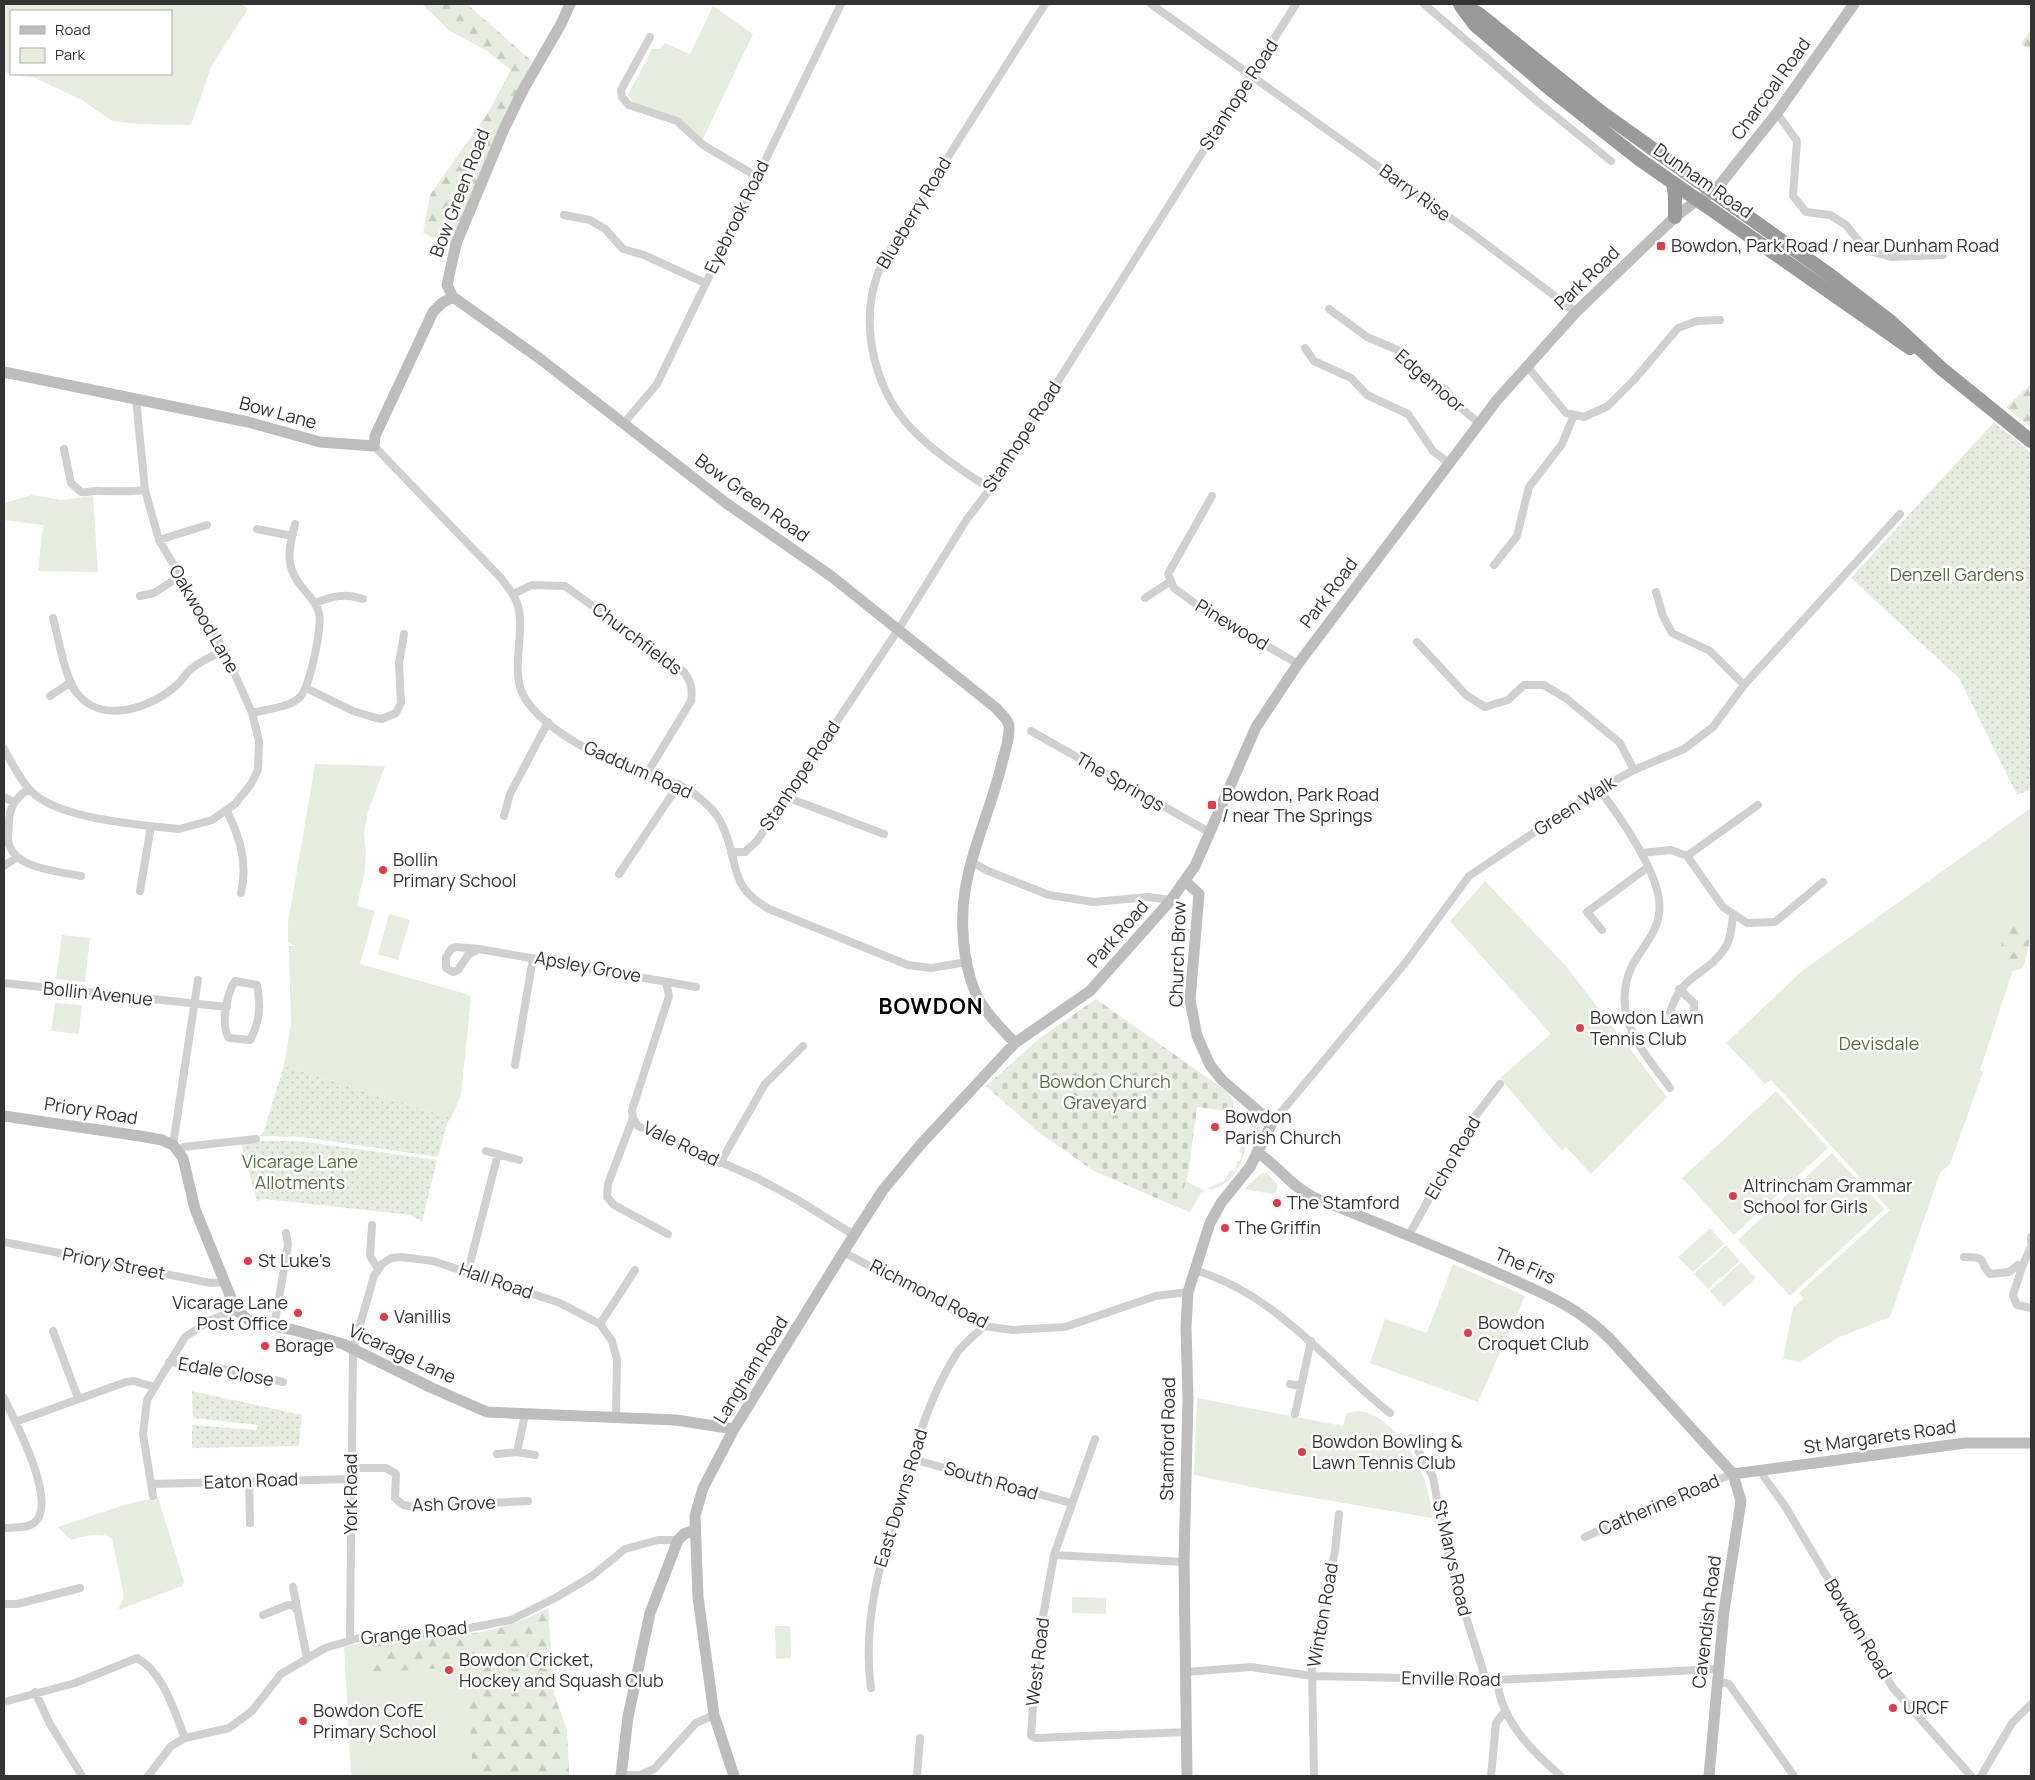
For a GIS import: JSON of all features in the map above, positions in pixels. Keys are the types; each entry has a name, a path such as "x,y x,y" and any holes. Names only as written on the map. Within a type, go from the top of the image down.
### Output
{"highway":[{"name":"Dunham Road","path":"1460,4 1479,14 1602,112 1666,160 1830,274 1890,321 1942,368 2031,441"},
{"name":"Dunham Road","path":"1460,4 1474,25 1550,89 1696,201 1739,228 1880,329 1942,368"},
{"path":"1666,160 1672,171 1693,187 1697,194 1696,201"},
{"path":"1673,183 1675,196 1674,217"},
{"path":"1714,192 1716,201 1737,220 1739,228"}],"main road":[{"name":"Bow Green Road","path":"570,4 504,129 456,244 446,285 453,297 539,358 726,503 830,576 996,708 1009,724 1009,735 996,789 972,862 965,892 964,923 967,962 975,990 982,1003 1015,1043"},
{"name":"Charcoal Road","path":"1714,192 1778,113 1854,4"},
{"name":"Park Road","path":"1015,1043 1090,991 1171,900 1195,866 1256,726 1298,664 1479,423 1526,365 1576,312 1674,217 1696,201 1714,192"},
{"path":"374,446 375,436 432,312 442,303 453,297"},
{"name":"Bow Lane","path":"4,372 248,422 320,442 374,446"},
{"name":"Church Brow","path":"1185,881 1198,894 1190,1000 1197,1036 1210,1065 1222,1080 1272,1124"},
{"name":"Langham Road","path":"734,1776 714,1715 698,1597 695,1516 703,1488 734,1430 845,1253 854,1235 884,1190 921,1144 1015,1043"},
{"name":"Priory Road","path":"4,1116 162,1140 175,1148"},
{"name":"Stamford Road","path":"1187,1776 1184,1562 1188,1398 1186,1327 1188,1292 1210,1224 1221,1203 1240,1182 1258,1153 1272,1124"},
{"path":"175,1148 190,1179 195,1209 236,1310"},
{"name":"The Firs","path":"1258,1153 1302,1191 1409,1235 1575,1309 1594,1322 1617,1346 1733,1474"},
{"name":"Vicarage Lane","path":"236,1310 250,1321 312,1335 353,1349 479,1409 496,1413 525,1415 616,1416 676,1420 734,1430"},
{"name":"St Margarets Road","path":"1733,1474 1966,1443 2031,1443"},
{"name":"Cavendish Road","path":"1709,1776 1718,1669 1740,1510 1739,1488 1733,1474"},
{"path":"621,1775 628,1717 650,1613 678,1540 684,1534 695,1530"}],"street":[{"name":"Eyebrook Road","path":"624,423 657,384 839,4"},
{"name":"Blueberry Road","path":"990,489 916,434 893,402 883,385 872,346 872,296 877,276 893,244 1045,4"},
{"path":"1151,4 1252,76"},
{"name":"Stanhope Road","path":"731,852 744,852 757,841 898,630 966,519 990,489 1296,4"},
{"path":"1424,4 1538,102 1611,161"},
{"path":"650,37 621,90 622,98 629,105 677,121 703,145 756,176"},
{"name":"Barry Rise","path":"1252,76 1576,312"},
{"path":"1778,113 1797,141 1793,196 1806,212 1830,215 1846,225 1866,250 1891,257 1943,256"},
{"path":"564,214 590,220 605,229 623,249 644,255 705,283"},
{"name":"Edgemoor","path":"1329,309 1366,337 1398,350 1404,362 1446,390 1456,404 1479,423"},
{"path":"1526,365 1566,413 1584,417 1608,406 1634,380 1678,328 1697,321 1720,320"},
{"path":"1305,348 1314,361 1351,378 1367,395 1408,414 1433,451 1449,463"},
{"name":"Oakwood Lane","path":"4,749 28,789 40,799 63,810 150,826 179,829 212,820 227,811 251,784 258,770 260,741 252,713 224,650 179,577 159,540 145,490 136,399"},
{"path":"1494,565 1517,536 1529,488 1562,444 1574,415"},
{"name":"Gaddum Road","path":"374,446 500,577 512,594 520,620 519,681 526,700 548,722 587,749 616,764 679,784 693,792 716,815 723,826 740,884 756,902 908,965 931,968 967,962"},
{"path":"64,450 72,483 80,492 98,490 121,493 145,490"},
{"path":"1145,598 1171,581 1168,574 1212,496"},
{"name":"Green Walk","path":"1272,1124 1406,962 1469,876 1599,789 1634,770 1684,749 1713,727 1744,685 1900,514"},
{"path":"252,713 289,704 299,698 306,688 320,626 319,614 315,603 298,583 288,563 295,524"},
{"path":"159,540 207,525"},
{"path":"257,529 292,536"},
{"path":"140,596 154,593 179,577"},
{"name":"Pinewood","path":"1171,581 1174,588 1197,605 1298,664"},
{"name":"Churchfields","path":"512,594 532,585 565,586 684,672 693,691 691,701 646,775"},
{"path":"1656,592 1663,616 1672,633 1710,651 1744,685"},
{"path":"315,603 335,595 350,595 363,599"},
{"path":"53,618 71,682 76,692 92,707 113,711 126,711 162,696 178,684 191,668 224,650"},
{"path":"306,688 353,711 376,718 382,719 396,713 401,704 399,663 404,634"},
{"path":"1417,642 1466,695 1486,707 1508,700 1524,685 1544,685 1567,699 1620,743 1634,770"},
{"path":"50,696 71,682"},
{"path":"504,816 510,794 548,722"},
{"name":"The Springs","path":"1031,731 1209,832"},
{"path":"619,874 679,784"},
{"path":"28,789 13,802 9,818 8,841 16,857 38,866 81,876"},
{"path":"1599,789 1630,831 1648,868 1659,900 1659,914 1653,933 1632,968 1623,1004 1627,1023 1670,1088"},
{"path":"4,797 13,802"},
{"path":"786,797 884,834"},
{"path":"1687,856 1758,805"},
{"path":"227,811 239,838 244,862 241,893"},
{"path":"140,891 150,826"},
{"path":"1641,854 1671,850 1687,856 1723,907 1747,923 1775,922 1824,882"},
{"path":"4,866 16,857"},
{"path":"972,862 988,871 1049,895 1094,902 1148,897 1171,900"},
{"path":"1602,930 1587,912 1648,868"},
{"path":"1680,988 1726,948 1733,914"},
{"name":"Apsley Grove","path":"479,949 468,955 458,970 453,972 446,968 446,957 451,949 456,947 479,949 696,987"},
{"path":"515,1065 533,958"},
{"path":"198,980 193,1004 175,1148 256,1139"},
{"path":"235,981 257,985 259,996 258,1019 250,1040 229,1038 226,1034 227,1007 231,987 235,981"},
{"name":"Bollin Avenue","path":"4,982 227,1007"},
{"name":"Vale Road","path":"666,982 669,996 632,1110 633,1118 638,1126 796,1199 854,1235"},
{"path":"720,1163 765,1084 803,1046"},
{"name":"Elcho Road","path":"1409,1235 1473,1119 1500,1084"},
{"path":"633,1118 608,1184 606,1197 614,1206 668,1234"},
{"path":"486,1151 519,1160"},
{"path":"468,1271 498,1154"},
{"path":"353,1349 378,1269 370,1256 372,1226"},
{"path":"274,1327 288,1245 286,1233"},
{"path":"2031,1237 2031,1242"},
{"name":"Priory Street","path":"4,1242 211,1283 224,1282"},
{"path":"2031,1247 2013,1295 2017,1305 2031,1308"},
{"name":"Richmond Road","path":"845,1253 984,1326 1012,1330 1056,1328 1092,1319 1156,1296 1188,1292"},
{"name":"Hall Road","path":"378,1269 386,1260 401,1257 433,1261 560,1303 600,1324"},
{"path":"1964,1258 1977,1257 1982,1260 1990,1274 2008,1272 2018,1265 2022,1268"},
{"path":"616,1416 617,1359 612,1341 600,1324 635,1270"},
{"path":"1194,1270 1223,1281 1260,1301 1312,1341 1390,1413"},
{"path":"154,1496 143,1425 147,1400 185,1337 211,1320 236,1310"},
{"name":"East Downs Road","path":"871,1688 870,1625 875,1585 912,1459 933,1396 958,1352 984,1326"},
{"path":"54,1331 78,1398"},
{"path":"1295,1414 1312,1341"},
{"name":"York Road","path":"350,1640 353,1349"},
{"name":"Edale Close","path":"169,1362 210,1366 283,1382"},
{"path":"15,1422 126,1382 134,1381 154,1387"},
{"path":"1290,1384 1301,1386"},
{"path":"4,1398 32,1462 43,1505 38,1518 30,1525 4,1528"},
{"path":"517,1452 525,1415"},
{"name":"St Marys Road","path":"1411,1438 1433,1477 1442,1532 1453,1576 1486,1680"},
{"name":"West Road","path":"1095,1439 1054,1555 1041,1628 1034,1690 1032,1736 1036,1738 1187,1732"},
{"path":"497,1454 517,1452 535,1454"},
{"name":"South Road","path":"912,1459 1071,1503"},
{"name":"Ash Grove","path":"351,1468 386,1468 396,1474 395,1498 403,1505 415,1507 528,1501"},
{"name":"Bowdon Road","path":"1762,1470 1764,1477 1799,1530 1893,1688 1971,1776"},
{"name":"Catherine Road","path":"1586,1537 1685,1492 1733,1474"},
{"name":"Eaton Road","path":"151,1484 351,1479"},
{"path":"249,1481 250,1523"},
{"name":"Winton Road","path":"1314,1776 1312,1676 1314,1655 1335,1551 1339,1514"},
{"name":"Grange Road","path":"148,1776 162,1754 171,1746 185,1738 229,1728 252,1711 281,1674 307,1658 350,1640 374,1636 444,1633 511,1620 526,1614 592,1576 625,1549 658,1540 678,1540"},
{"path":"1054,1555 1184,1562"},
{"path":"293,1587 307,1658"},
{"path":"4,1604 17,1604 80,1588"},
{"path":"263,1615 288,1605 292,1605 297,1610"},
{"path":"4,1702 35,1692 75,1683 138,1658 150,1665 173,1708 185,1738"},
{"name":"Enville Road","path":"1186,1672 1251,1667 1312,1676 1497,1680 1718,1669"},
{"path":"1497,1680 1505,1711 1517,1731 1545,1763 1561,1776"},
{"path":"1717,1681 1729,1684 1794,1776"},
{"path":"35,1692 50,1724 82,1776"},
{"path":"1981,1776 2012,1723 2031,1704"},
{"path":"1491,1776 1496,1723 1505,1711"},
{"path":"621,1775 640,1775 654,1769 696,1723 714,1715"},
{"path":"917,1776 920,1738"}],"green space":[{"path":"4,4 241,4 248,9 212,65 191,125 140,124 112,121 82,100 35,78 18,75 172,75 172,10 10,10 10,73 4,72"},
{"path":"422,4 467,4 532,61 451,246 423,233 430,195 489,111 511,70 487,51 450,31"},
{"path":"713,6 753,34 702,141 682,121 634,103 628,95 652,49 660,49 665,43 690,54"},
{"path":"2031,29 2031,50 2021,44"},
{"path":"2031,384 2031,428 2006,407"},
{"name":"Denzell Gardens","path":"1994,422 2031,453 2031,789 2017,795 1959,678 1851,578"},
{"path":"32,495 61,500 93,496 98,572 38,571 43,525 4,520 4,503"},
{"path":"315,764 385,766 368,812 364,833 365,870 357,906 375,911 360,964 471,997 461,1095 451,1118 284,1066 291,1023 289,946 296,946 288,943 288,923"},
{"name":"Devisdale","path":"2031,808 2031,935 2025,933 1980,1070 1983,1072 1950,1164 1940,1173 1890,1317 1837,1338 1800,1362 1783,1359 1793,1308 1804,1298 1799,1293 1890,1210 1771,1080 1765,1084 1726,1043 1802,971"},
{"name":"Bowdon Lawn Tennis Club","path":"1485,881 1565,965 1667,1097 1591,1174 1566,1147 1562,1151 1500,1078 1551,1034 1450,921"},
{"path":"389,914 410,920 398,960 378,954"},
{"path":"2031,922 2030,934 2023,968 2010,972 2001,956 2004,937 2010,925"},
{"path":"62,935 90,938 85,982 56,979"},
{"name":"Bowdon Church Graveyard","path":"1096,999 1226,1091 1234,1102 1232,1112 1197,1107 1188,1176 1177,1207 1094,1171 1037,1131 986,1086 1040,1038"},
{"path":"55,1003 82,1005 79,1034 51,1031"},
{"name":"Vicarage Lane Allotments","path":"284,1066 451,1118 447,1123 438,1157 302,1137 259,1136 263,1133"},
{"path":"1776,1091 1828,1148 1734,1235 1682,1178"},
{"path":"1252,1115 1261,1130 1251,1155 1254,1135 1250,1116"},
{"path":"1244,1139 1247,1139 1244,1156 1236,1171 1225,1183 1210,1190 1208,1188 1224,1181 1230,1171 1235,1171 1237,1161 1240,1161 1242,1153 1239,1152"},
{"name":"Vicarage Lane Allotments","path":"262,1141 299,1141 437,1160 422,1222 411,1215 265,1199 257,1201 241,1144"},
{"path":"1832,1153 1884,1209 1790,1296 1738,1240"},
{"path":"1262,1173 1267,1173 1278,1185 1275,1193 1244,1189"},
{"path":"1186,1181 1205,1191 1201,1193 1190,1212 1177,1207"},
{"path":"1710,1228 1724,1244 1693,1272 1678,1257"},
{"path":"1726,1245 1740,1261 1708,1289 1694,1274"},
{"path":"1741,1262 1756,1278 1724,1307 1710,1291"},
{"name":"Bowdon Croquet Club","path":"1453,1264 1525,1296 1478,1402 1370,1363 1385,1319 1427,1333"},
{"path":"192,1391 302,1415 299,1446 192,1448 192,1425 257,1430 258,1425 193,1418"},
{"name":"Bowdon Bowling & Lawn Tennis Club","path":"1197,1398 1343,1426 1346,1414 1358,1411 1382,1420 1403,1441 1418,1466 1425,1481 1432,1518 1267,1490 1194,1475"},
{"path":"158,1497 184,1582 182,1586 118,1610 123,1599 123,1591 112,1539 108,1536 97,1535 71,1540 58,1527 124,1505"},
{"path":"1072,1597 1106,1598 1106,1614 1072,1613"},
{"name":"Bowdon Cricket, Hockey and Squash Club","path":"548,1608 554,1694 567,1731 569,1776 351,1776 344,1647 382,1641 473,1635 511,1625"},
{"path":"548,1608 554,1694 567,1731 569,1776 473,1776 467,1667 372,1672 371,1642 483,1632 505,1626"},
{"path":"775,1626 790,1626 791,1658 776,1659"}],"place":[{"name":"Bowdon, Park Road / near Dunham Road","path":"1661,246"},
{"name":"Bowdon, Park Road / near The Springs","path":"1212,805"},
{"name":"Bollin Primary School","path":"383,870"},
{"name":"Bowdon Lawn Tennis Club","path":"1580,1028"},
{"name":"Bowdon Parish Church","path":"1215,1127"},
{"name":"Altrincham Grammar School for Girls","path":"1733,1196"},
{"name":"The Stamford","path":"1277,1203"},
{"name":"The Griffin","path":"1225,1228"},
{"name":"St Luke's","path":"248,1261"},
{"name":"Vicarage Lane Post Office","path":"298,1313"},
{"name":"Vanillis","path":"384,1317"},
{"name":"Bowdon Croquet Club","path":"1468,1333"},
{"name":"Borage","path":"265,1346"},
{"name":"Bowdon Bowling & Lawn Tennis Club","path":"1302,1452"},
{"name":"Bowdon Cricket, Hockey and Squash Club","path":"449,1670"},
{"name":"URCF","path":"1893,1708"},
{"name":"Bowdon CofE Primary School","path":"303,1721"}],"district":[{"name":"BOWDON","path":"931,1006"}]}
